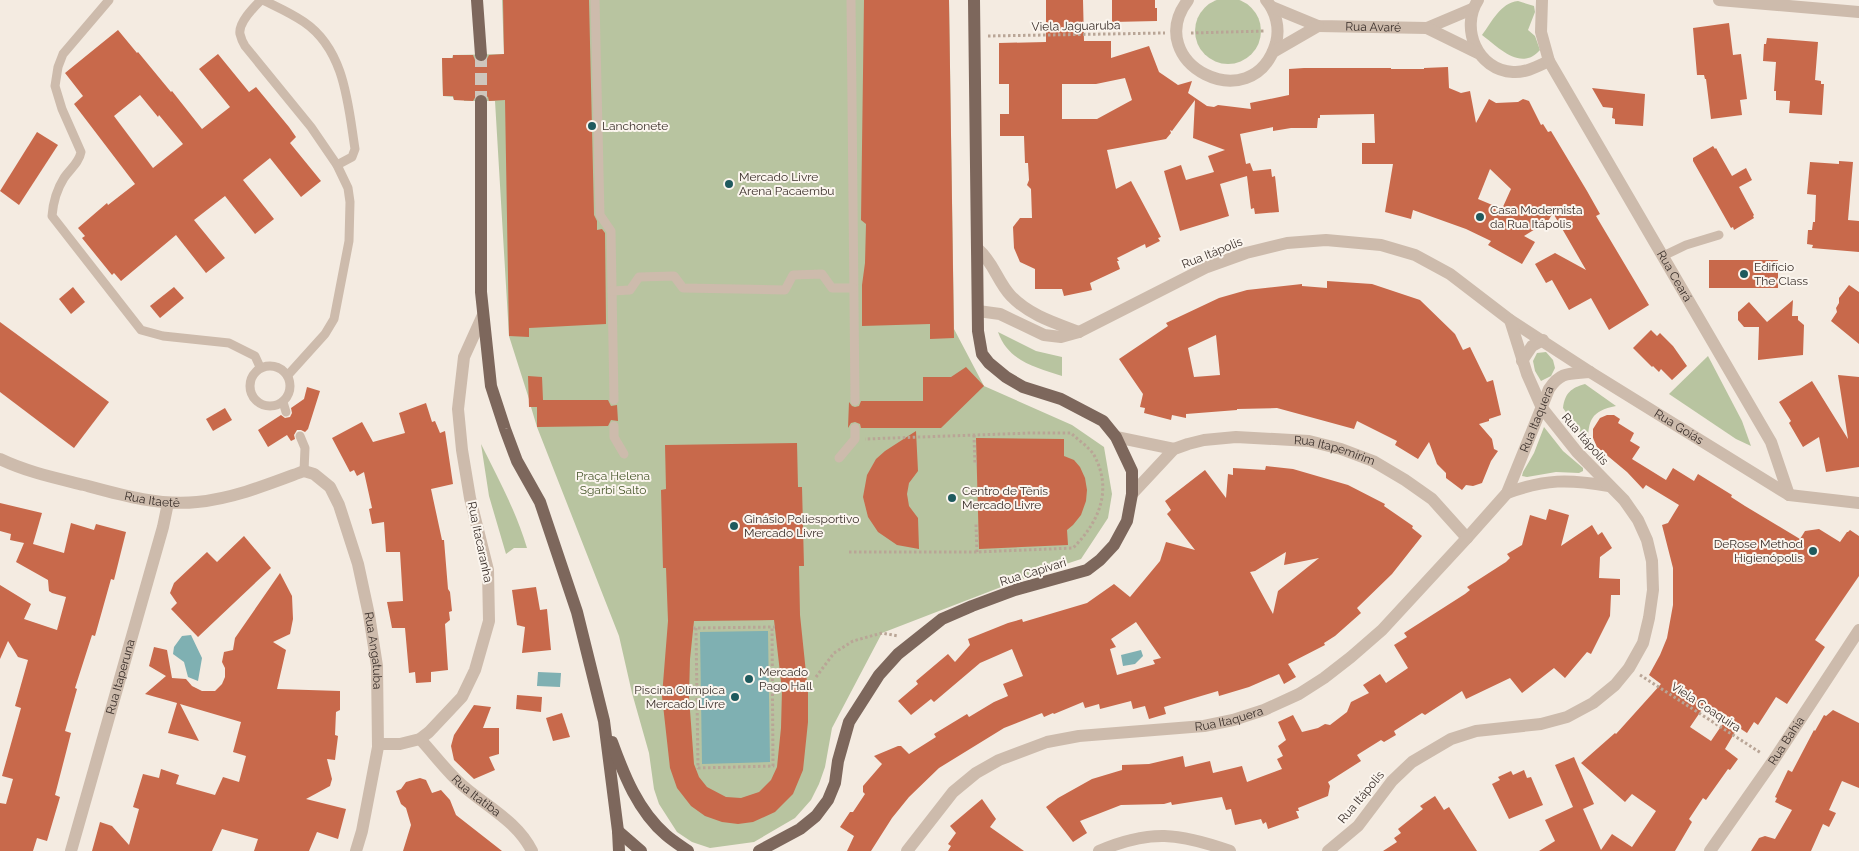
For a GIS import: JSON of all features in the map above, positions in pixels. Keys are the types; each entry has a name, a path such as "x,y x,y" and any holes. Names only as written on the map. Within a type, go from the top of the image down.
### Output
{"main road":[{"path":"477,0 481,55"},
{"path":"974,0 978,311"},
{"path":"481,101 481,292 491,386 504,430 540,502 560,558 577,612 604,720 625,777 640,804 665,834 688,851"},
{"name":"Rua Capivari","path":"759,851 800,829 816,816 828,800 835,783 840,753 849,722 879,675 898,654 942,620 972,606 1015,590 1087,570 1114,545 1127,521 1132,494 1132,471 1116,437 1103,421 1060,399 1024,387 1006,377 989,363 982,354 978,339 978,311"},
{"path":"604,720 619,851"},
{"path":"618,831 641,851"}],"street":[{"path":"1188,0 1178,19 1177,33 1180,49 1189,63 1202,74 1217,80 1234,81 1250,76 1264,66 1273,52 1278,37 1277,22 1269,4"},
{"name":"Rua Ceará","path":"1542,0 1541,32 1549,61 1772,442 1789,495"},
{"path":"1719,0 1859,12"},
{"name":"Rua Avaré","path":"1269,4 1318,26 1428,28 1478,53 1497,68 1512,72 1525,71 1549,61"},
{"path":"1475,4 1470,22 1471,38 1478,53"},
{"name":"Rua Avaré","path":"1428,28 1475,4"},
{"path":"1273,52 1318,26"},
{"name":"Rua Itápolis","path":"978,311 1000,314 1044,336 1061,337 1079,332 1207,267 1246,253 1286,243 1326,240 1381,245 1415,255 1450,274 1510,320 1526,374 1542,408 1562,434 1624,500 1638,520 1647,540 1652,561 1653,590 1643,642 1629,668 1615,685 1593,703 1566,717 1541,724 1476,731 1451,738 1433,748 1412,762 1392,781 1358,826 1328,851"},
{"path":"978,249 987,257 1011,296 1048,321 1079,332"},
{"name":"Rua Itacaranha","path":"420,739 462,697 476,670 489,621 488,570 470,498 462,450 458,409 464,357 483,315"},
{"name":"Rua Goiás","path":"1510,320 1590,372 1789,495 1859,503"},
{"path":"1522,361 1532,346 1543,340"},
{"name":"Rua Itaquera","path":"908,851 953,792 976,773 999,760 1055,740 1079,736 1204,726 1233,720 1264,710 1299,694 1351,658 1382,630 1507,493 1549,389 1556,379 1563,375 1590,372"},
{"path":"1116,437 1174,450"},
{"name":"Rua Itapemirim","path":"1132,494 1174,450 1204,440 1236,437 1309,441 1341,449 1373,461 1405,480 1432,499 1467,538"},
{"name":"Rua Itaetê","path":"0,460 39,474 121,495 168,503 226,498 304,471"},
{"name":"Rua Angatuba","path":"304,471 314,474 330,487 339,505 358,564 377,666 378,744 367,806 356,851"},
{"name":"Rua Itaquera","path":"1507,493 1530,485 1561,480 1609,486"},
{"name":"Rua Itaperuna","path":"71,851 168,503"},
{"name":"Rua Bahia","path":"1710,851 1773,761 1859,630"},
{"path":"378,744 400,744 420,739"},
{"name":"Rua Itatiba","path":"420,739 461,784 516,827 525,837 532,851"},
{"path":"1098,851 1119,842 1146,835 1200,840 1230,851"}],"lane":[{"path":"108,0 63,54 58,67 55,86 62,110 80,145 81,152 80,158 63,179 53,203 52,216 141,330 162,336 229,343 255,356 260,367"},
{"path":"288,375 325,334 334,319 350,231 350,202 348,188 337,166 311,127 244,46 240,34 241,28 254,7 262,0 305,22 325,41 338,66 346,90 355,149 352,157 337,166"},
{"path":"595,0 600,215 611,231 614,400"},
{"path":"851,0 854,401"},
{"path":"1662,256 1686,245 1719,235"},
{"path":"612,291 630,290 639,277 674,276 682,288 785,290 793,275 822,274 832,288 854,288"},
{"path":"274,365 282,368 288,375 291,384 289,394 283,402 272,406 260,403 252,395 250,383 255,372 260,367 274,365"},
{"path":"283,402 286,412"},
{"path":"614,426 614,436 624,454"},
{"path":"839,458 854,439 854,428"},
{"path":"300,436 305,448 304,471"}],"path":[{"name":"Viela Jaguaruba","path":"975,36 1277,31"},
{"path":"849,552 977,552 1073,548 1087,534 1091,527 1098,513 1103,492 1099,469 1093,454 1071,433 854,439"},
{"path":"974,435 975,464 977,464"},
{"path":"977,552 976,524 978,524"},
{"path":"773,627 773,766 698,768 694,628 773,627"},
{"path":"816,677 834,653 853,641 882,633"},
{"name":"Viela Coaquira","path":"1629,668 1773,761"}],"green space":[{"path":"1228,-2 1240,1 1251,8 1258,19 1261,31 1258,43 1251,54 1240,61 1228,64 1216,61 1205,54 1198,43 1195,31 1198,19 1205,8 1216,1"},
{"name":"Praça Helena Sgarbi Salto","path":"502,0 949,0 954,329 984,386 1072,425 1104,447 1112,494 1108,518 1081,559 1030,576 882,633 832,728 825,767 811,800 795,818 754,842 710,848 692,842 677,832 659,804 654,789 649,753 632,693 619,636 537,427 531,407 529,407 529,399 509,336 495,101 464,101 443,96 442,58 452,58 453,55 504,54"},
{"path":"1518,1 1534,6 1535,12 1528,30 1535,36 1540,50 1533,56 1525,59 1502,51 1482,35 1501,9"},
{"path":"998,332 1036,351 1062,357 1062,376 1024,362 1008,350"},
{"path":"1546,352 1553,360 1555,368 1551,376 1541,381 1535,371 1533,361 1537,353"},
{"path":"1708,356 1742,421 1751,446 1736,439 1669,394"},
{"path":"1585,384 1616,406 1601,411 1593,418 1590,423 1588,444 1563,408 1567,395 1576,387"},
{"path":"1544,427 1563,451 1583,468 1583,471 1579,473 1556,472 1527,477 1522,476 1534,453"},
{"path":"481,444 512,508 527,548 514,548 506,554 489,496"}],"water":[{"name":"Piscina Olímpica Mercado Livre","path":"768,631 770,762 702,764 700,632"},
{"path":"191,635 202,658 198,681 188,677 184,662 173,654 174,647 182,636"},
{"path":"1141,650 1143,656 1135,664 1123,666 1121,655"},
{"path":"538,672 561,673 560,687 537,686"}],"building":[{"path":"503,0 589,0 594,215 597,221 597,230 602,229 605,233 606,324 529,328 529,337 509,336 505,100 489,101 488,97 481,93 477,94 473,101 454,100 453,96 443,96 442,58 453,58 453,55 473,55 475,60 481,63 486,61 489,55 504,54"},
{"path":"864,0 949,0 954,338 930,339 930,324 862,326 862,285 865,263 866,224 861,220"},
{"path":"1046,0 1083,0 1084,41 1111,41 1111,58 1149,46 1159,72 1178,85 1192,81 1188,93 1207,106 1214,107 1218,105 1251,109 1250,103 1289,95 1289,69 1304,68 1424,69 1448,67 1449,88 1461,93 1470,91 1476,123 1489,99 1496,103 1518,102 1523,99 1529,101 1541,125 1543,124 1548,132 1551,131 1587,191 1600,214 1596,216 1649,305 1609,330 1591,298 1569,310 1552,280 1546,283 1535,264 1555,253 1586,270 1553,213 1548,221 1524,236 1535,242 1522,264 1488,245 1491,241 1466,229 1413,210 1411,219 1385,212 1393,164 1362,164 1362,143 1375,143 1374,114 1320,115 1317,128 1291,128 1273,131 1273,127 1240,134 1246,164 1250,163 1253,171 1271,169 1272,177 1275,176 1279,212 1255,214 1254,208 1251,209 1247,176 1220,184 1229,216 1180,231 1164,171 1181,165 1186,180 1214,172 1208,156 1225,150 1193,138 1195,100 1172,131 1170,130 1171,133 1166,139 1107,150 1116,189 1131,181 1161,237 1158,238 1160,241 1146,248 1145,244 1117,258 1120,269 1090,283 1092,290 1064,296 1062,289 1035,289 1035,269 1020,262 1014,248 1013,227 1020,218 1032,218 1031,189 1027,185 1029,180 1028,163 1025,163 1024,136 1000,136 1000,114 1009,114 1009,84 999,84 999,43 1046,42","holes":["1125,78 1132,100 1097,119 1062,119 1062,84 1096,84","1490,169 1511,189 1502,209 1478,199"]},
{"path":"1112,0 1155,0 1157,21 1112,22"},
{"path":"1729,23 1733,55 1741,54 1747,99 1740,100 1742,115 1711,119 1706,79 1704,75 1697,75 1693,28"},
{"path":"118,30 172,91 202,129 230,107 199,69 218,54 249,92 256,87 289,127 296,137 290,143 321,181 301,197 270,158 243,180 274,219 255,234 225,196 194,220 225,258 206,273 176,235 121,281 114,273 112,275 82,238 85,236 78,228 107,203 108,205 135,184 74,104 83,96 65,73","holes":["140,95 158,117 159,115 183,144 153,168 114,116"]},
{"path":"1767,38 1818,42 1815,80 1821,81 1821,84 1824,84 1822,115 1789,113 1790,101 1776,100 1776,91 1774,91 1776,62 1763,61 1764,44 1766,44"},
{"path":"1592,88 1645,94 1643,126 1615,124 1615,119 1612,118 1613,108 1603,107"},
{"path":"37,132 58,145 19,205 0,191"},
{"path":"1713,146 1732,176 1746,168 1752,180 1739,187 1754,218 1734,230 1733,227 1731,228 1693,161 1693,158"},
{"path":"1839,161 1853,162 1848,220 1859,221 1859,252 1812,248 1813,245 1807,244 1808,230 1812,230 1813,222 1815,222 1816,195 1807,194 1810,162 1839,164"},
{"name":"Edifício The Class","path":"1709,260 1778,260 1778,288 1709,288"},
{"path":"1327,281 1372,284 1420,300 1455,334 1463,350 1470,347 1487,382 1493,380 1501,415 1479,424 1492,439 1494,449 1498,451 1491,461 1482,483 1473,486 1466,485 1462,490 1446,478 1446,473 1437,464 1429,442 1418,459 1395,445 1397,441 1357,421 1354,429 1277,408 1237,409 1186,414 1186,418 1172,415 1171,420 1144,413 1145,408 1140,407 1143,394 1119,359 1168,326 1166,323 1219,298 1247,290 1302,284 1302,286 1327,288","holes":["1216,335 1220,375 1194,377 1188,348"]},
{"path":"1849,285 1859,292 1859,344 1831,321 1837,312 1836,308 1839,298"},
{"path":"73,287 85,302 71,314 59,299"},
{"path":"174,287 184,298 160,318 150,306"},
{"path":"1793,300 1792,316 1798,316 1798,320 1804,325 1803,355 1758,360 1759,327 1744,327 1738,320 1738,312 1749,302 1767,322"},
{"path":"0,322 109,402 74,448 0,392"},
{"path":"1651,330 1657,336 1660,333 1673,346 1687,366 1672,380 1661,369 1659,372 1652,367 1633,348"},
{"path":"966,367 984,386 941,428 861,428 860,424 855,422 851,423 848,428 849,402 855,407 859,406 861,401 923,401 923,377 951,377"},
{"path":"1838,375 1859,377 1859,467 1826,472 1819,437 1803,447 1789,423 1791,421 1779,402 1812,381 1848,439"},
{"path":"528,376 542,377 543,400 608,400 611,406 617,405 618,421 611,420 608,426 537,427 537,407 529,407"},
{"path":"307,387 320,391 308,429 305,432 297,430 294,435 295,439 291,441 287,435 268,447 258,430 281,415 285,418 290,417 292,413 291,408 304,399"},
{"path":"426,403 432,422 435,421 440,433 445,431 453,484 431,489 442,540 444,540 448,589 452,611 449,612 450,620 445,624 448,670 431,672 431,682 416,683 415,672 409,673 405,628 392,628 387,602 403,601 400,552 386,552 384,522 372,524 369,509 372,508 364,472 357,476 354,470 350,472 332,438 362,422 373,442 405,433 399,413"},
{"path":"225,408 232,420 213,431 206,419"},
{"path":"1614,415 1620,419 1618,423 1634,433 1630,441 1640,447 1632,459 1666,480 1673,468 1694,481 1698,474 1732,495 1731,497 1745,506 1800,539 1805,531 1819,529 1840,542 1850,530 1859,536 1859,576 1815,640 1825,647 1787,704 1776,697 1758,725 1754,722 1747,733 1738,727 1725,749 1738,759 1730,770 1728,769 1706,800 1703,798 1689,819 1692,822 1675,851 1539,851 1555,841 1545,820 1573,807 1555,765 1574,757 1594,804 1583,809 1601,850 1612,834 1632,847 1656,811 1632,794 1625,802 1581,763 1616,734 1661,684 1649,675 1667,638 1673,605 1673,568 1662,525 1668,523 1679,505 1646,485 1643,489 1627,472 1597,447 1593,438 1593,429 1600,418","holes":["1705,705 1726,719 1711,741 1690,727"]},
{"path":"916,431 918,471 909,483 907,494 909,506 918,518 919,549 897,545 878,532 868,517 863,497 867,475 876,459"},
{"name":"Centro de Tênis Mercado Livre","path":"976,438 1064,439 1064,456 1074,460 1080,467 1085,478 1087,490 1086,501 1081,515 1067,530 1068,545 979,549"},
{"name":"Ginásio Poliesportivo Mercado Livre","path":"797,443 798,487 802,487 804,566 799,566 800,615 808,692 808,722 803,770 793,794 775,812 753,822 738,824 722,822 705,816 691,806 677,788 670,768 662,696 668,621 666,568 663,568 661,490 666,489 665,445","holes":["774,620 782,690 777,767 771,780 759,792 741,798 726,797 707,787 699,777 694,764 689,697 694,621"]},
{"path":"1266,466 1293,469 1348,485 1385,504 1384,506 1413,526 1412,528 1422,536 1392,574 1357,608 1361,613 1324,643 1325,645 1288,664 1296,677 1284,684 1279,674 1249,687 1219,696 1218,691 1164,707 1166,714 1149,719 1145,706 1133,709 1131,701 1100,709 1099,704 1085,708 1083,702 1044,717 1042,713 1004,728 939,768 909,797 892,818 871,851 847,851 854,836 840,827 865,794 863,786 882,764 874,756 898,746 901,746 909,754 936,737 934,734 967,714 969,717 1008,696 1003,684 1023,676 1012,649 980,663 934,702 931,699 911,715 898,701 918,684 916,681 948,654 955,662 970,645 968,639 1008,623 1022,619 1023,622 1087,603 1114,584 1130,597 1160,561 1166,542 1195,550 1167,514 1171,510 1165,501 1205,470 1226,498 1228,474 1233,475 1233,468 1265,470","holes":["1286,552 1284,565 1319,558 1278,591 1273,614 1250,572 1255,571","1136,622 1161,658 1153,660 1155,664 1117,675 1110,649 1116,647 1111,639"]},
{"path":"0,503 42,513 33,544 64,553 71,523 94,530 96,524 126,532 114,580 111,579 95,636 92,635 75,688 77,689 65,731 71,733 55,795 60,797 47,841 37,838 33,851 0,851 0,803 6,804 13,779 2,776 21,708 15,706 28,660 18,657 8,641 0,659 0,585 31,604 24,619 57,630 66,597 49,591 48,580 16,562 24,543 10,540 11,534 0,531"},
{"path":"1549,509 1569,515 1561,546 1592,525 1598,535 1602,532 1612,548 1600,557 1599,578 1620,579 1620,595 1611,595 1610,616 1591,654 1587,652 1565,678 1554,668 1522,693 1510,678 1466,699 1462,691 1425,715 1422,713 1394,731 1396,735 1384,742 1381,740 1357,755 1361,761 1328,782 1330,786 1328,796 1298,808 1299,811 1296,811 1299,818 1268,829 1266,822 1263,824 1261,819 1235,825 1231,809 1226,810 1222,797 1172,805 1171,802 1164,804 1121,805 1080,821 1087,833 1073,842 1046,807 1092,779 1122,770 1122,765 1149,764 1183,756 1185,767 1210,761 1213,773 1242,766 1247,782 1282,769 1277,759 1283,756 1278,746 1286,740 1278,722 1293,715 1302,732 1325,724 1330,725 1347,712 1351,702 1369,693 1363,685 1380,674 1386,683 1408,668 1394,645 1407,637 1404,633 1465,594 1470,590 1467,587 1506,562 1510,558 1507,554 1522,545 1530,515 1546,520"},
{"path":"244,536 271,568 198,637 171,609 177,603 170,593 174,583 207,552 217,562"},
{"path":"280,573 292,596 293,619 290,634 273,642 286,650 277,689 340,691 340,710 336,712 335,735 338,736 335,760 327,759 332,779 330,786 306,799 346,809 338,839 317,832 309,851 254,851 258,839 222,829 212,851 92,851 100,822 112,826 129,845 139,809 133,807 143,774 159,778 161,769 179,775 176,784 215,795 223,777 239,782 246,756 233,752 241,722 180,704 199,741 168,733 177,703 145,694 166,676 149,666 154,647 167,650 172,678 186,679 192,686 202,691 215,691 222,684 225,677 225,668 222,662 224,652 233,650 235,638"},
{"path":"536,587 540,610 547,609 551,650 522,653 525,627 517,625 512,590"},
{"path":"517,695 542,697 541,712 516,709"},
{"path":"474,705 491,707 483,728 499,728 499,754 489,757 495,770 474,779 454,760 451,746 454,735"},
{"path":"1833,710 1859,723 1859,788 1842,781 1829,810 1836,813 1829,827 1823,824 1811,851 1751,851 1759,838 1765,836 1775,839 1792,810 1775,802 1777,798 1775,797 1788,770 1792,772 1824,715 1826,716"},
{"path":"562,713 570,737 553,741 546,718"},
{"path":"1524,770 1527,778 1531,777 1543,805 1509,819 1492,784 1500,780 1498,777 1511,771 1513,775"},
{"path":"420,778 426,780 432,793 441,790 450,800 456,815 502,851 403,851 411,825 406,808 401,804 396,791 401,789 406,782"},
{"path":"1435,796 1444,810 1449,807 1477,851 1383,851 1397,842 1394,838 1401,833 1398,829 1423,809 1420,806"},
{"path":"982,799 996,819 990,827 1024,851 948,851 951,846 948,844 956,833 950,826"}],"tunnel":[{"path":"481,55 481,101"}],"place":[{"name":"Lanchonete","path":"592,126"},
{"name":"Mercado Livre Arena Pacaembu","path":"729,184"},
{"name":"Casa Modernista da Rua Itápolis","path":"1480,217"},
{"name":"Edifício The Class","path":"1744,274"},
{"name":"Centro de Tênis Mercado Livre","path":"952,498"},
{"name":"Ginásio Poliesportivo Mercado Livre","path":"734,526"},
{"name":"DeRose Method Higienópolis","path":"1813,551"},
{"name":"Mercado Pago Hall","path":"749,679"},
{"name":"Piscina Olímpica Mercado Livre","path":"735,697"}]}
